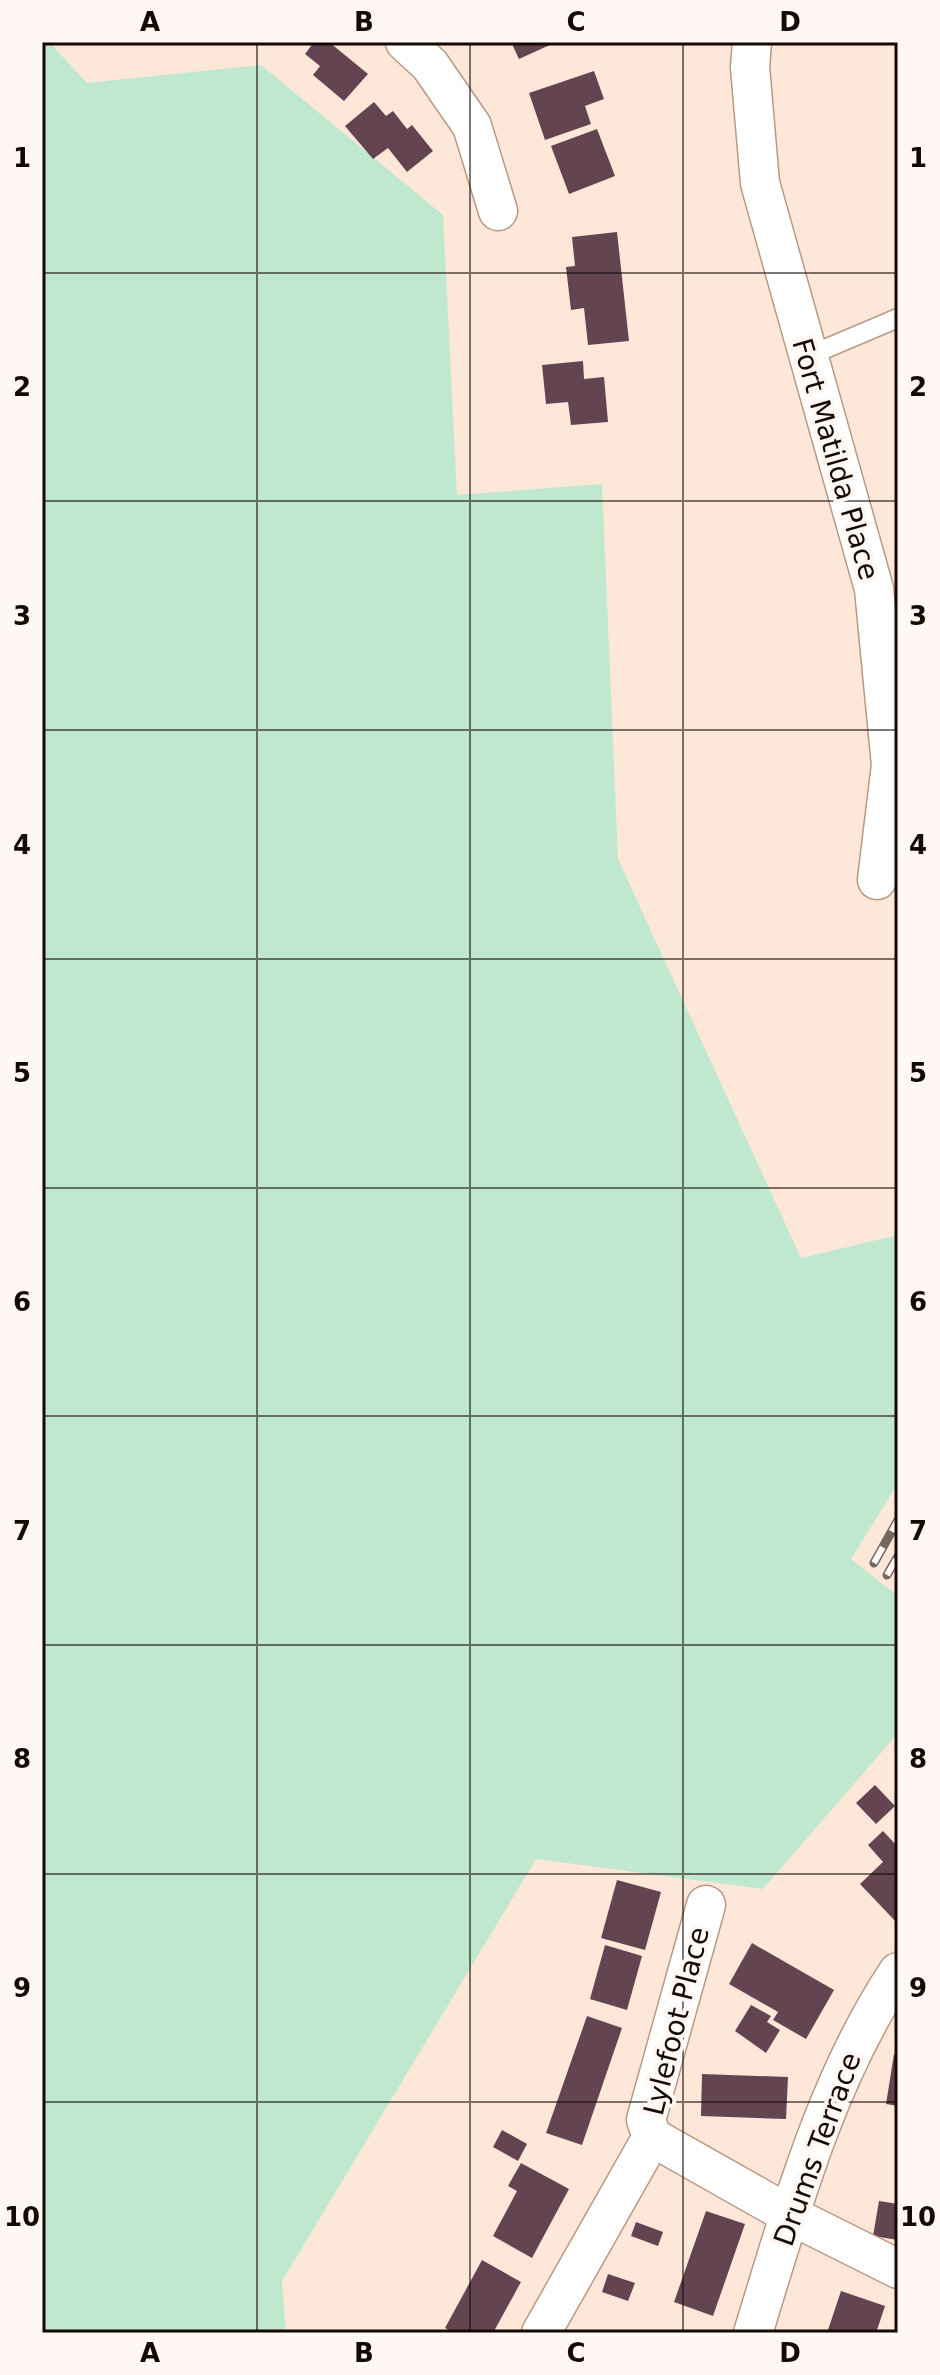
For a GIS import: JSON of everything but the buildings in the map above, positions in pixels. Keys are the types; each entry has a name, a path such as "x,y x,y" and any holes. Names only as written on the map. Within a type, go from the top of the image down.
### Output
{"street":[{"path":"405,42 430,65 472,126 498,211"},
{"name":"Fort Matilda Place","path":"752,42 750,67 760,183 806,357 874,589 891,765 877,880"},
{"name":"Lylefoot Place","path":"652,2137 646,2120 706,1905"},
{"name":"Drums Terrace","path":"753,2333 790,2215 866,2020 898,1972"},
{"path":"541,2333 652,2137 790,2215 898,2269"}],"lane":[{"path":"806,357 898,318"}],"green space":[{"path":"42,42 49,42 87,83 261,65 443,215 457,495 602,484 618,859 801,1258 898,1235 898,1483 851,1559 898,1596 898,1733 763,1889 536,1859 282,2281 286,2333 42,2333"}],"railway":[{"path":"874,1563 898,1520"},
{"path":"887,1575 898,1556"}]}
